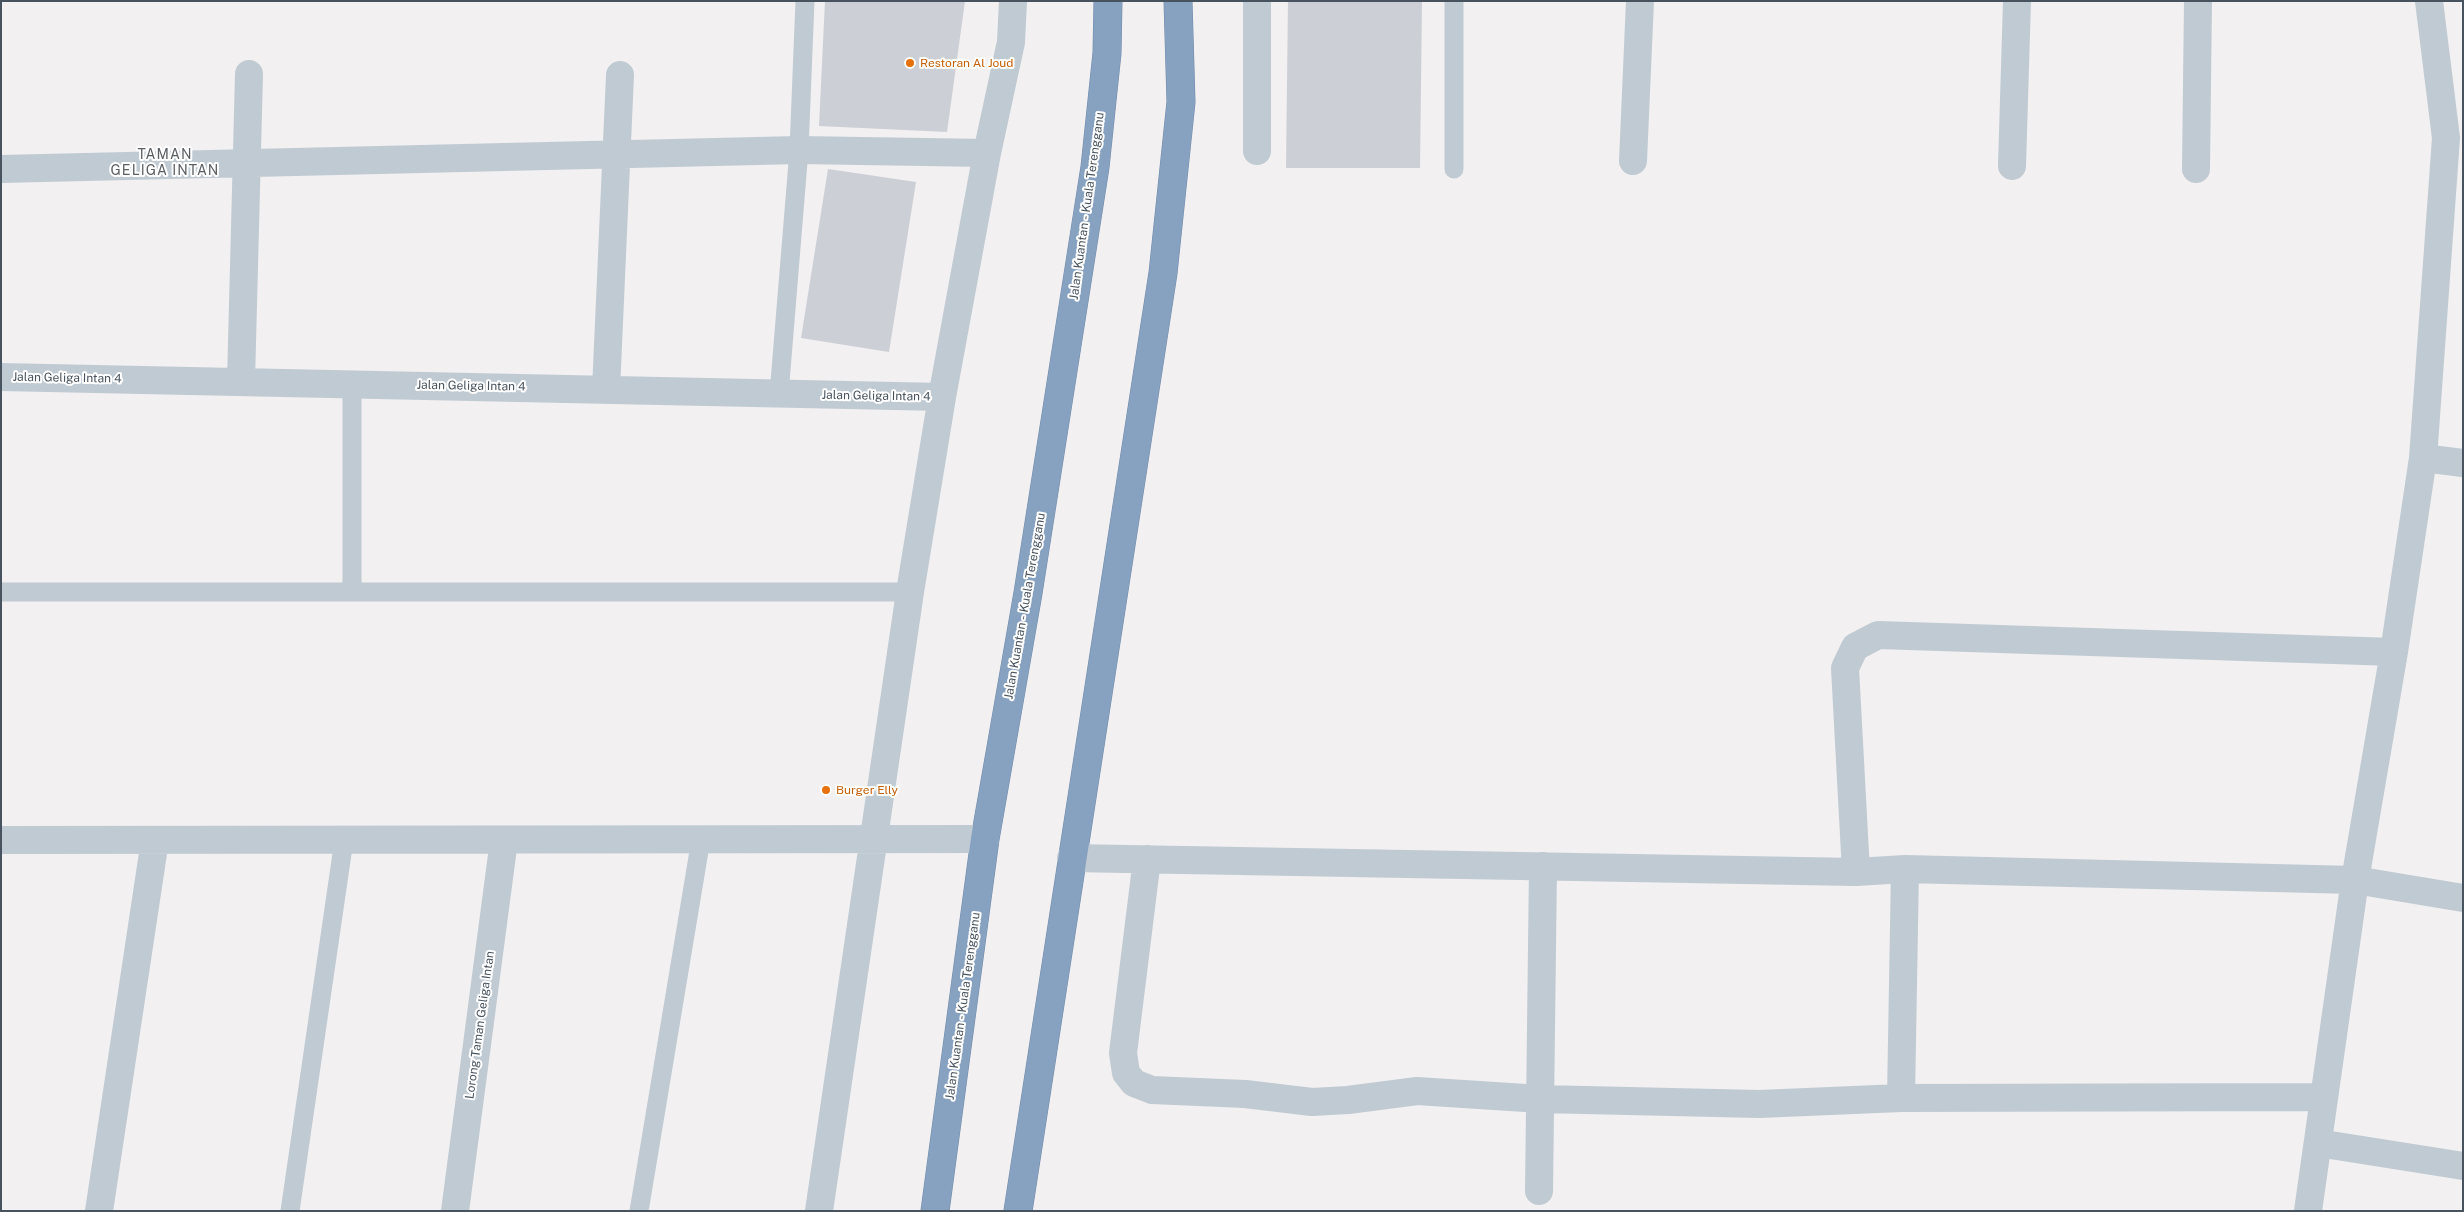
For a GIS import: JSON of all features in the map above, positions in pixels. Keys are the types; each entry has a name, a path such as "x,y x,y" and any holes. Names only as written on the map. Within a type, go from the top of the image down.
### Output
{"highway":[{"name":"Jalan Kuantan - Kuala Terengganu","path":"935,1211 985,839 1028,593 1095,167 1107,53 1108,1"},
{"path":"1018,1211 1167,245 1181,102 1178,1"}],"street":[{"path":"819,1211 910,592 942,397 987,153 1011,42 1013,1"},
{"path":"1257,1 1257,151"},
{"path":"1633,161 1640,1"},
{"path":"2012,166 2017,1"},
{"path":"2196,169 2198,1"},
{"path":"2308,1211 2355,880 2394,652 2422,458 2454,137 2429,1"},
{"path":"241,381 249,74"},
{"path":"606,390 620,75"},
{"path":"1,169 247,165 798,150 987,153"},
{"name":"Jalan Geliga Intan 4","path":"1,377 942,397"},
{"path":"2422,458 2463,463"},
{"path":"1856,872 1845,668 1855,647 1878,636 2394,652"},
{"path":"1,840 985,839"},
{"path":"99,1211 155,840"},
{"name":"Lorong Taman Geliga Intan","path":"455,1211 504,840"},
{"path":"1071,858 1856,872 1906,869 2355,880 2463,898"},
{"path":"1147,859 1122,1053 1126,1074 1134,1083 1152,1090 1245,1094 1312,1102 1348,1100 1417,1091 1541,1099 1759,1104 1901,1098 2324,1097"},
{"path":"1539,1191 1542,866"},
{"path":"1901,1098 1906,869"},
{"path":"2318,1143 2463,1166"}],"lane":[{"path":"779,394 798,150 805,1"},
{"path":"1454,1 1454,169"},
{"path":"352,384 352,592"},
{"path":"1,592 910,592"},
{"path":"639,1211 701,839"},
{"path":"290,1211 344,840"}],"building":[{"path":"825,1 965,1 947,132 819,126"},
{"path":"1288,1 1422,1 1420,168 1286,168"},
{"path":"828,169 916,182 889,352 801,338"}],"place":[{"name":"Restoran Al Joud","path":"910,63"},
{"name":"Burger Elly","path":"826,790"}],"district":[{"name":"TAMAN GELIGA INTAN","path":"165,164"}]}
